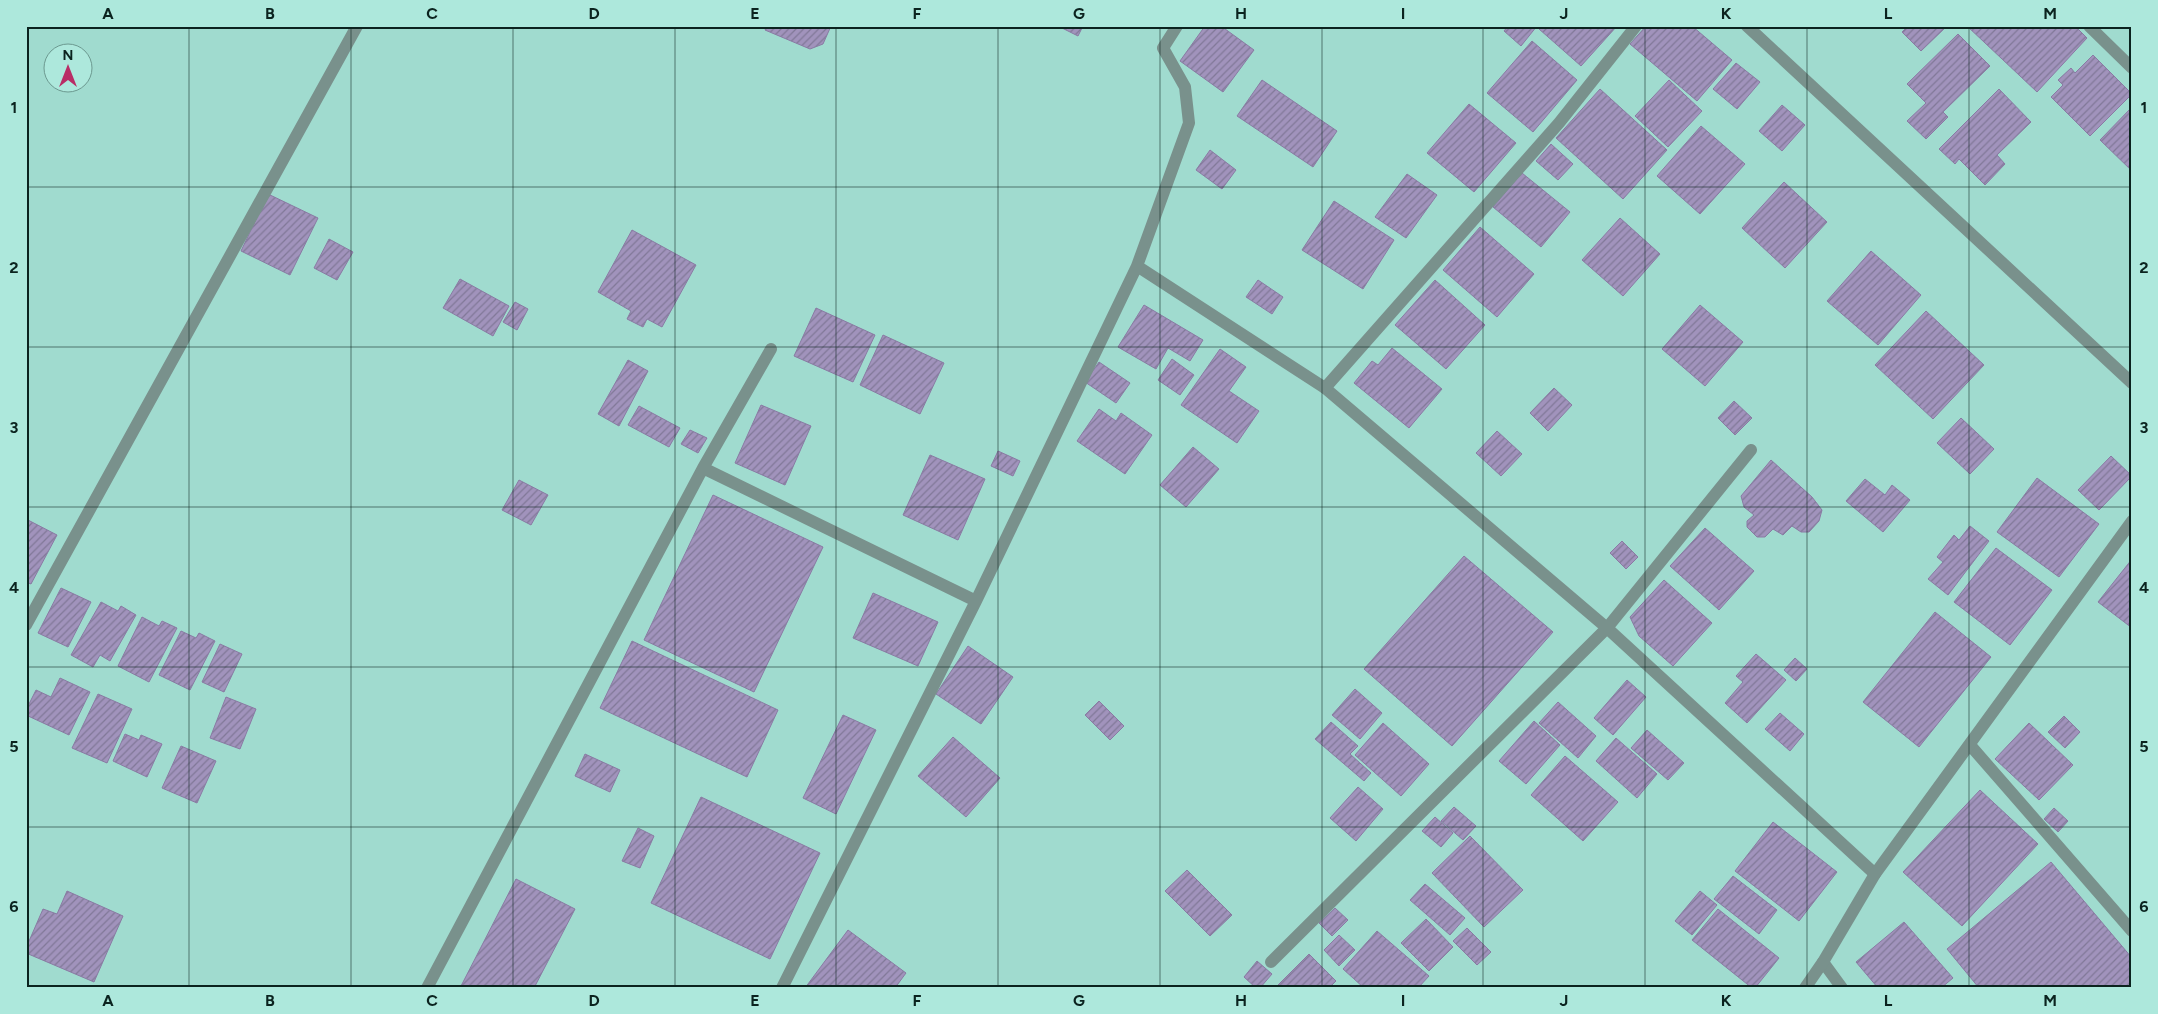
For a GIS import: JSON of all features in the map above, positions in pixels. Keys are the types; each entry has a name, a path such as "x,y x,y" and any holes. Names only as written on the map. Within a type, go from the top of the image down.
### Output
{"street":[{"path":"26,625 357,26"},
{"path":"782,988 976,601 1137,266 1189,123 1185,87 1163,48 1177,26"},
{"path":"1326,388 1559,123 1636,26"},
{"path":"1747,26 2132,384"},
{"path":"2090,26 2132,68"},
{"path":"1137,266 1326,388 1607,628 1875,874"},
{"path":"427,988 703,468 770,349"},
{"path":"1271,962 1607,628 1751,450"},
{"path":"703,468 976,601"},
{"path":"1805,988 1824,962 1875,874 2132,521"},
{"path":"1970,745 2132,931"},
{"path":"1824,962 1842,988"}],"building":[{"path":"767,26 831,26 823,44 810,49 765,30"},
{"path":"1058,26 1083,26 1078,36"},
{"path":"1205,26 1221,26 1254,50 1223,92 1180,61"},
{"path":"1508,26 1537,26 1521,46 1504,31"},
{"path":"1541,26 1617,26 1581,66 1539,29"},
{"path":"1646,26 1692,26 1732,60 1697,101 1630,44"},
{"path":"1908,26 1947,26 1921,51 1902,32"},
{"path":"1967,26 2075,26 2087,38 2037,92"},
{"path":"1958,34 1990,66 1943,112 1948,117 1926,139 1907,121 1926,103 1907,84"},
{"path":"1532,41 1577,80 1533,132 1487,93"},
{"path":"2093,55 2132,94 2090,136 2051,97 2063,85 2058,80 2071,68 2075,73"},
{"path":"1736,63 1760,82 1737,109 1713,89"},
{"path":"1262,80 1337,131 1313,167 1237,116"},
{"path":"1669,80 1702,111 1668,147 1635,116"},
{"path":"1600,89 1667,150 1623,199 1556,138"},
{"path":"1999,89 2031,122 1997,155 2005,164 1985,185 1959,159 1955,164 1939,149"},
{"path":"1469,104 1516,143 1474,192 1427,153"},
{"path":"1782,105 1805,125 1782,151 1759,131"},
{"path":"2132,107 2132,171 2100,140"},
{"path":"1701,126 1745,164 1700,214 1657,176"},
{"path":"1551,144 1573,164 1558,180 1536,161"},
{"path":"1210,150 1236,170 1222,189 1196,170"},
{"path":"1522,173 1570,212 1541,247 1493,207"},
{"path":"1407,174 1437,195 1406,238 1375,217"},
{"path":"1784,182 1827,222 1785,268 1742,228"},
{"path":"268,194 318,218 290,275 241,251"},
{"path":"1334,201 1394,240 1363,289 1302,250"},
{"path":"1620,218 1660,254 1623,296 1582,260"},
{"path":"1480,227 1534,274 1497,317 1443,270"},
{"path":"632,230 696,265 662,327 647,319 643,327 627,319 631,311 598,292"},
{"path":"329,239 353,252 337,280 314,268"},
{"path":"1871,251 1921,295 1878,345 1827,301"},
{"path":"460,279 509,306 493,336 443,308"},
{"path":"1258,280 1283,297 1272,314 1246,297"},
{"path":"1435,280 1485,325 1446,369 1395,325"},
{"path":"515,302 528,309 517,330 503,322"},
{"path":"1144,305 1203,340 1190,361 1168,348 1156,369 1118,347"},
{"path":"1700,305 1743,342 1705,386 1662,349"},
{"path":"816,308 875,335 853,382 794,356"},
{"path":"1926,311 1984,365 1933,419 1875,365"},
{"path":"883,335 944,363 920,414 860,385"},
{"path":"1392,348 1442,389 1409,428 1354,383 1372,361 1378,365"},
{"path":"1220,349 1246,367 1229,391 1259,411 1237,443 1181,405"},
{"path":"1172,359 1194,375 1180,395 1158,380"},
{"path":"628,360 648,371 619,426 598,414"},
{"path":"1099,362 1130,383 1116,403 1085,382"},
{"path":"1554,388 1572,405 1548,431 1530,413"},
{"path":"1734,401 1752,418 1735,435 1718,418"},
{"path":"761,405 811,426 785,485 735,463"},
{"path":"639,406 680,428 669,447 628,425"},
{"path":"1099,409 1116,421 1121,413 1152,435 1125,474 1077,441"},
{"path":"1961,418 1994,449 1970,474 1937,443"},
{"path":"690,430 707,438 698,453 681,444"},
{"path":"1497,431 1522,454 1501,476 1476,453"},
{"path":"1193,447 1219,469 1186,507 1160,485"},
{"path":"998,451 1020,461 1013,476 991,466"},
{"path":"930,455 985,479 958,540 903,515"},
{"path":"2111,456 2132,476 2099,510 2078,490"},
{"path":"1771,460 1812,497 1822,510 1819,521 1809,532 1801,532 1792,526 1783,535 1773,529 1765,537 1757,537 1747,527 1747,521 1754,515 1744,507 1741,496"},
{"path":"2037,478 2099,524 2059,577 1997,532"},
{"path":"1865,479 1885,495 1892,485 1910,500 1883,532 1846,501"},
{"path":"519,480 548,495 531,525 502,510"},
{"path":"713,495 823,547 754,692 644,640"},
{"path":"26,519 57,535 31,584 26,582"},
{"path":"1970,526 1989,541 1948,595 1928,579 1943,562 1937,557 1954,535 1959,540"},
{"path":"1705,528 1754,571 1719,610 1670,566"},
{"path":"1622,541 1638,557 1626,569 1610,553"},
{"path":"1996,548 2052,590 2010,645 1954,602"},
{"path":"1464,556 1553,632 1452,746 1364,669"},
{"path":"2132,559 2132,628 2098,602"},
{"path":"1664,580 1712,623 1673,666 1639,636 1630,617"},
{"path":"61,588 91,602 68,647 38,633"},
{"path":"873,593 938,622 918,666 853,638"},
{"path":"101,602 118,611 121,606 136,615 110,661 100,655 93,667 71,655"},
{"path":"1935,612 1991,657 1919,747 1863,702"},
{"path":"142,617 159,626 162,621 177,628 149,682 118,666"},
{"path":"181,631 196,638 199,633 215,641 190,690 159,675"},
{"path":"632,641 778,710 747,777 600,708"},
{"path":"220,644 242,654 224,692 202,682"},
{"path":"968,646 1013,677 981,724 936,694"},
{"path":"1756,654 1786,680 1747,723 1725,703 1743,682 1736,676"},
{"path":"1795,658 1807,669 1796,681 1784,670"},
{"path":"60,678 90,692 69,735 26,715 26,710 36,690 51,697"},
{"path":"1627,680 1646,697 1613,735 1594,718"},
{"path":"1355,689 1382,713 1360,739 1332,715"},
{"path":"98,694 132,709 107,763 72,748"},
{"path":"226,697 256,709 240,749 210,738"},
{"path":"1099,701 1124,726 1110,740 1085,715"},
{"path":"1558,702 1596,736 1578,758 1539,723"},
{"path":"1780,713 1804,734 1790,751 1765,729"},
{"path":"843,715 876,730 836,814 803,798"},
{"path":"2064,716 2080,732 2065,748 2048,732"},
{"path":"1534,721 1560,745 1526,784 1499,761"},
{"path":"1331,722 1358,746 1350,754 1371,773 1364,781 1315,739"},
{"path":"1383,723 1429,764 1401,796 1355,755"},
{"path":"2029,723 2073,765 2039,800 1995,759"},
{"path":"1647,730 1684,763 1668,780 1631,748"},
{"path":"125,734 139,740 141,735 162,744 147,777 113,761"},
{"path":"953,737 1000,778 966,817 918,776"},
{"path":"1616,738 1657,774 1637,798 1596,761"},
{"path":"181,746 216,761 197,803 162,788"},
{"path":"585,754 620,770 610,792 575,776"},
{"path":"1565,756 1618,802 1583,841 1531,795"},
{"path":"1358,787 1383,809 1356,841 1330,818"},
{"path":"1980,790 2038,844 1962,926 1903,872"},
{"path":"701,797 820,853 770,959 651,903"},
{"path":"1454,807 1476,826 1463,840 1441,821"},
{"path":"2054,808 2068,821 2058,832 2044,819"},
{"path":"1435,817 1453,833 1441,847 1422,831"},
{"path":"1773,822 1837,872 1799,921 1735,871"},
{"path":"638,828 654,836 640,868 622,861"},
{"path":"1470,836 1523,890 1484,927 1432,873"},
{"path":"2051,862 2132,958 2132,988 1979,988 1947,949"},
{"path":"1187,870 1232,915 1210,936 1165,891"},
{"path":"1733,876 1777,910 1759,934 1714,899"},
{"path":"516,879 575,909 534,988 460,988"},
{"path":"1425,884 1465,918 1450,935 1410,900"},
{"path":"67,891 123,916 94,982 26,953 26,948 43,909 57,914"},
{"path":"1700,891 1717,905 1692,935 1675,921"},
{"path":"1335,908 1348,920 1332,936 1319,923"},
{"path":"1718,909 1779,958 1755,988 1752,988 1692,940"},
{"path":"1426,919 1453,947 1429,971 1401,943"},
{"path":"1904,922 1953,978 1941,988 1878,988 1856,962"},
{"path":"1467,928 1491,952 1477,965 1453,941"},
{"path":"848,930 906,973 895,988 805,988"},
{"path":"1377,931 1429,976 1418,988 1364,988 1343,969"},
{"path":"1339,935 1355,950 1339,966 1324,950"},
{"path":"1309,954 1336,981 1329,988 1276,987"},
{"path":"1257,961 1272,974 1260,988 1256,988 1244,977"}]}
